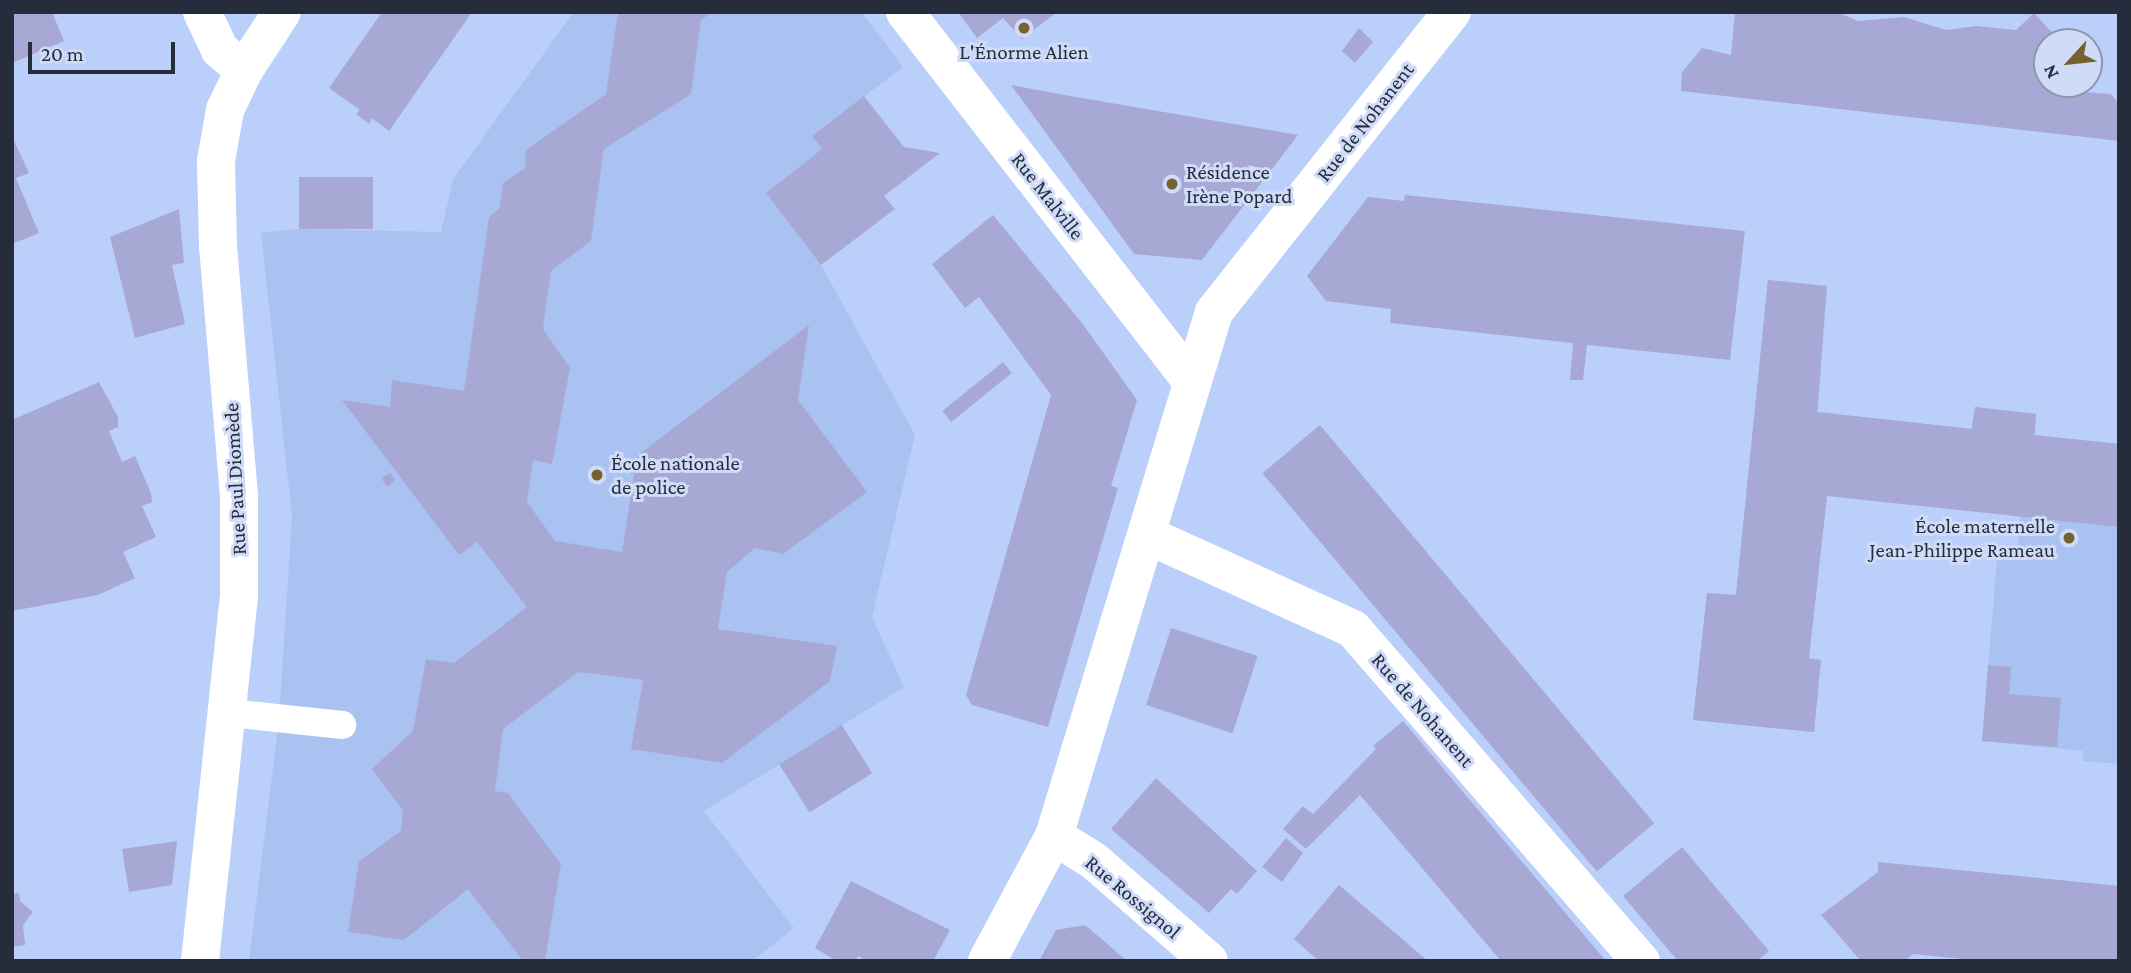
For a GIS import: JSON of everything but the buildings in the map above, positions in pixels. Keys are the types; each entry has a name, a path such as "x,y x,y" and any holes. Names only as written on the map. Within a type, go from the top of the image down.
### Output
{"street":[{"path":"202,12 220,50 244,70"},
{"name":"Rue Paul Diomède","path":"200,961 230,713 239,598 239,496 218,245 216,162 225,110 244,70 282,12"},
{"name":"Rue Malville","path":"905,12 1190,379"},
{"name":"Rue de Nohanent","path":"987,961 1054,836 1147,535 1190,379 1214,312 1452,12"},
{"name":"Rue de Nohanent","path":"1147,535 1353,629 1641,961"},
{"name":"Rue Rossignol","path":"1054,836 1094,861 1209,961"}],"lane":[{"path":"230,713 342,725"}],"shaded area":[{"name":"École nationale de police","path":"574,12 861,12 903,67 813,135 822,149 766,193 821,265 915,435 872,617 904,687 704,811 794,928 752,961 249,961 279,719 292,516 261,233 297,229 441,232 453,179"},
{"name":"École maternelle Jean-Philippe Rameau","path":"1768,280 1827,286 1818,412 1971,429 1975,407 2036,414 2035,435 2119,444 2119,764 2083,761 2083,751 1982,741 1997,559 2017,560 2020,516 1827,496 1809,658 1821,660 1814,732 1693,720 1707,593 1736,595"}],"place":[{"name":"L'Énorme Alien","path":"1024,28"},
{"name":"Résidence Irène Popard","path":"1172,184"},
{"name":"École nationale de police","path":"597,475"},
{"name":"École maternelle Jean-Philippe Rameau","path":"2069,538"}]}
